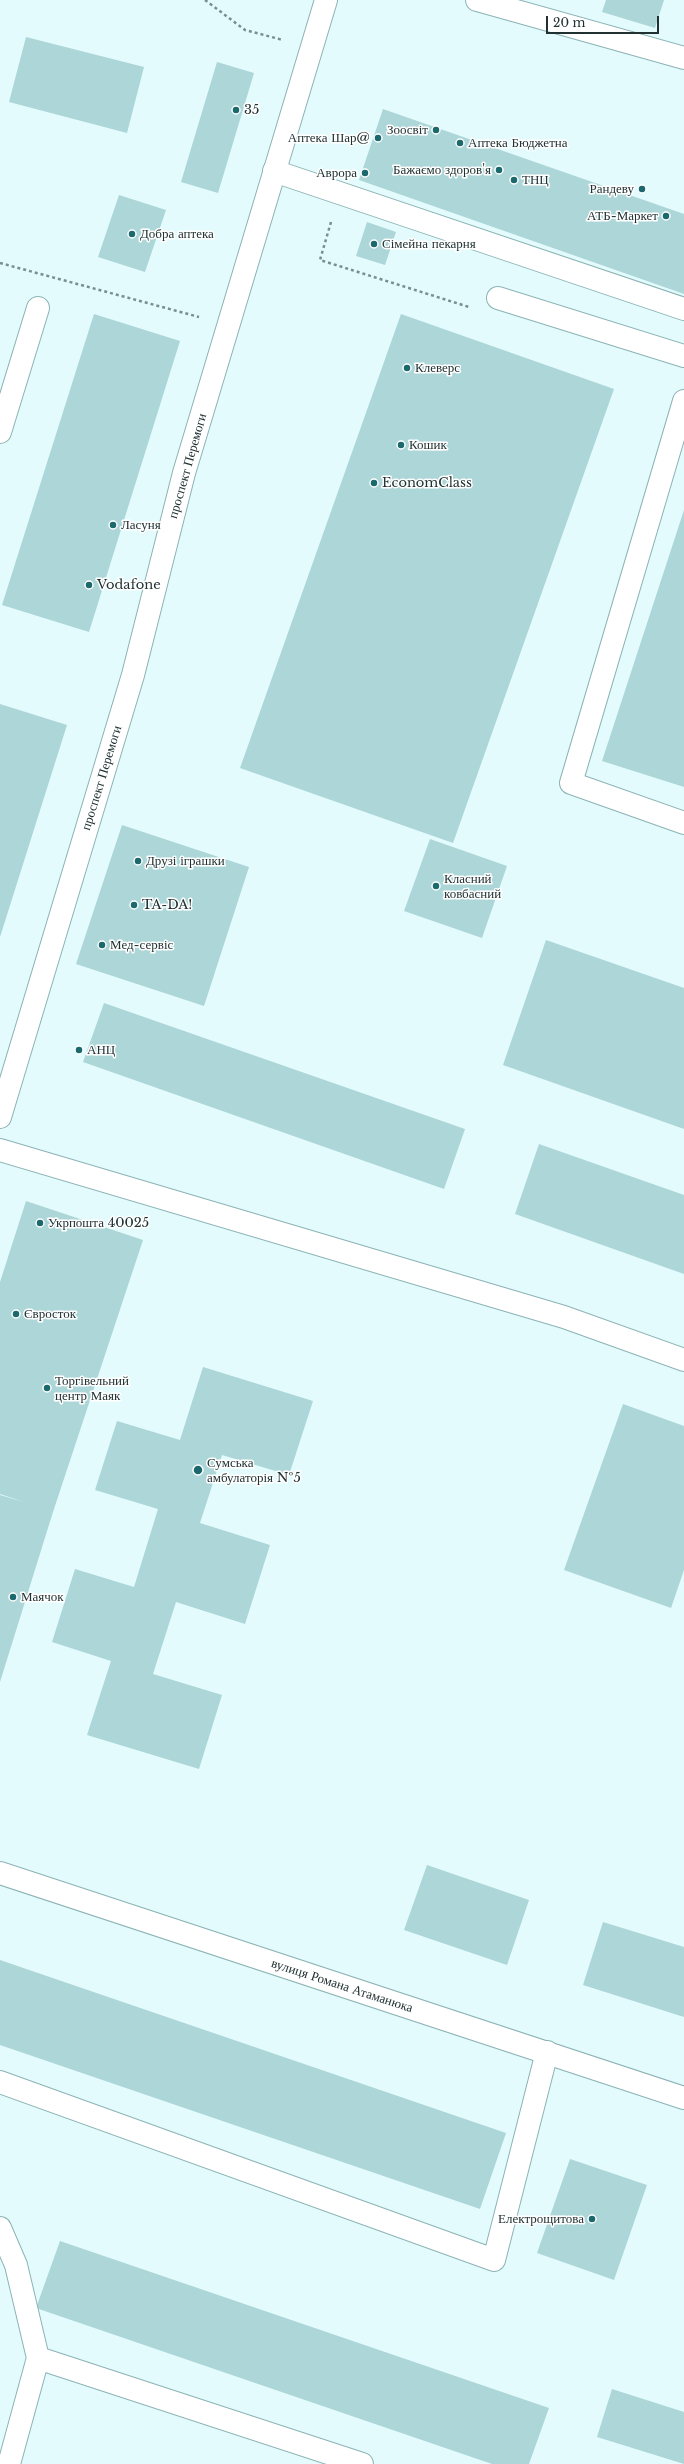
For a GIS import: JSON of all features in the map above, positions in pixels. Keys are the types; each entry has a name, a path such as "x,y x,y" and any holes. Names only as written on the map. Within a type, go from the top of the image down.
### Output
{"street":[{"name":"проспект Перемоги","path":"0,1117 133,675 184,473 326,0"},
{"path":"477,0 684,58"},
{"path":"274,171 684,309"},
{"path":"498,298 684,356"},
{"path":"0,432 38,308"},
{"path":"684,401 571,784 684,823"},
{"path":"0,1150 564,1317 684,1360"},
{"name":"вулиця Романа Атаманюка","path":"0,1873 345,1988 548,2052 684,2098"},
{"path":"0,2082 494,2260 548,2052"},
{"path":"0,2228 16,2265 38,2358 9,2464"},
{"path":"38,2358 362,2464"}],"path":[{"path":"205,0 245,30 312,47"},
{"path":"340,193 320,260 492,315 498,298"},
{"path":"0,264 228,325"}],"building":[{"path":"606,0 664,0 655,28 602,12"},
{"path":"26,37 144,67 127,133 9,102"},
{"path":"217,62 254,73 218,193 181,182"},
{"path":"383,109 684,214 684,294 359,180"},
{"name":"Добра аптека","path":"119,195 166,210 145,272 98,257"},
{"path":"367,222 396,232 385,265 356,256"},
{"path":"94,314 180,341 89,632 2,605"},
{"path":"401,314 614,389 453,843 240,768"},
{"path":"684,510 684,787 602,761"},
{"path":"0,704 67,725 0,937"},
{"path":"122,825 249,867 204,1006 76,964"},
{"path":"430,839 507,866 482,938 404,911"},
{"path":"546,940 684,988 684,1129 503,1065"},
{"path":"104,1003 465,1129 444,1189 83,1062"},
{"path":"539,1144 684,1195 684,1274 515,1214"},
{"name":"Торгівельний центр Маяк","path":"26,1201 143,1240 53,1512 0,1682 0,1495 24,1502 0,1494 0,1282"},
{"path":"203,1367 313,1401 289,1475 222,1455 200,1523 270,1545 245,1624 176,1602 153,1674 222,1695 199,1769 87,1735 111,1661 52,1642 75,1569 134,1587 158,1509 95,1490 117,1421 180,1440"},
{"path":"623,1404 684,1426 684,1570 671,1608 564,1570"},
{"path":"427,1865 529,1900 507,1965 404,1930"},
{"path":"603,1922 684,1947 684,2017 583,1985"},
{"path":"0,1960 506,2133 480,2209 0,2045"},
{"name":"Електрощитова","path":"570,2159 647,2185 614,2280 537,2253"},
{"path":"60,2241 549,2408 529,2464 492,2464 36,2308"},
{"path":"612,2389 684,2412 684,2464 597,2437"}],"place":[{"name":"35","path":"236,110"},
{"name":"Зоосвіт","path":"436,130"},
{"name":"Аптека Шар@","path":"378,138"},
{"name":"Аптека Бюджетна","path":"460,143"},
{"name":"Бажаємо здоров'я","path":"499,170"},
{"name":"Аврора","path":"365,173"},
{"name":"ТНЦ","path":"514,180"},
{"name":"Рандеву","path":"642,189"},
{"name":"АТБ-Маркет","path":"666,216"},
{"name":"Добра аптека","path":"132,234"},
{"name":"Сімейна пекарня","path":"374,244"},
{"name":"Клеверс","path":"407,368"},
{"name":"Кошик","path":"401,445"},
{"name":"EconomClass","path":"374,483"},
{"name":"Ласуня","path":"113,525"},
{"name":"Vodafone","path":"89,585"},
{"name":"Друзі іграшки","path":"138,861"},
{"name":"Класний ковбасний","path":"436,886"},
{"name":"TA-DA!","path":"134,905"},
{"name":"Мед-сервіс","path":"102,945"},
{"name":"АНЦ","path":"79,1050"},
{"name":"Укрпошта 40025","path":"40,1223"},
{"name":"Євросток","path":"16,1314"},
{"name":"Торгівельний центр Маяк","path":"47,1388"},
{"name":"Сумська амбулаторія №5","path":"198,1470"},
{"name":"Маячок","path":"13,1597"},
{"name":"Електрощитова","path":"592,2219"}]}
